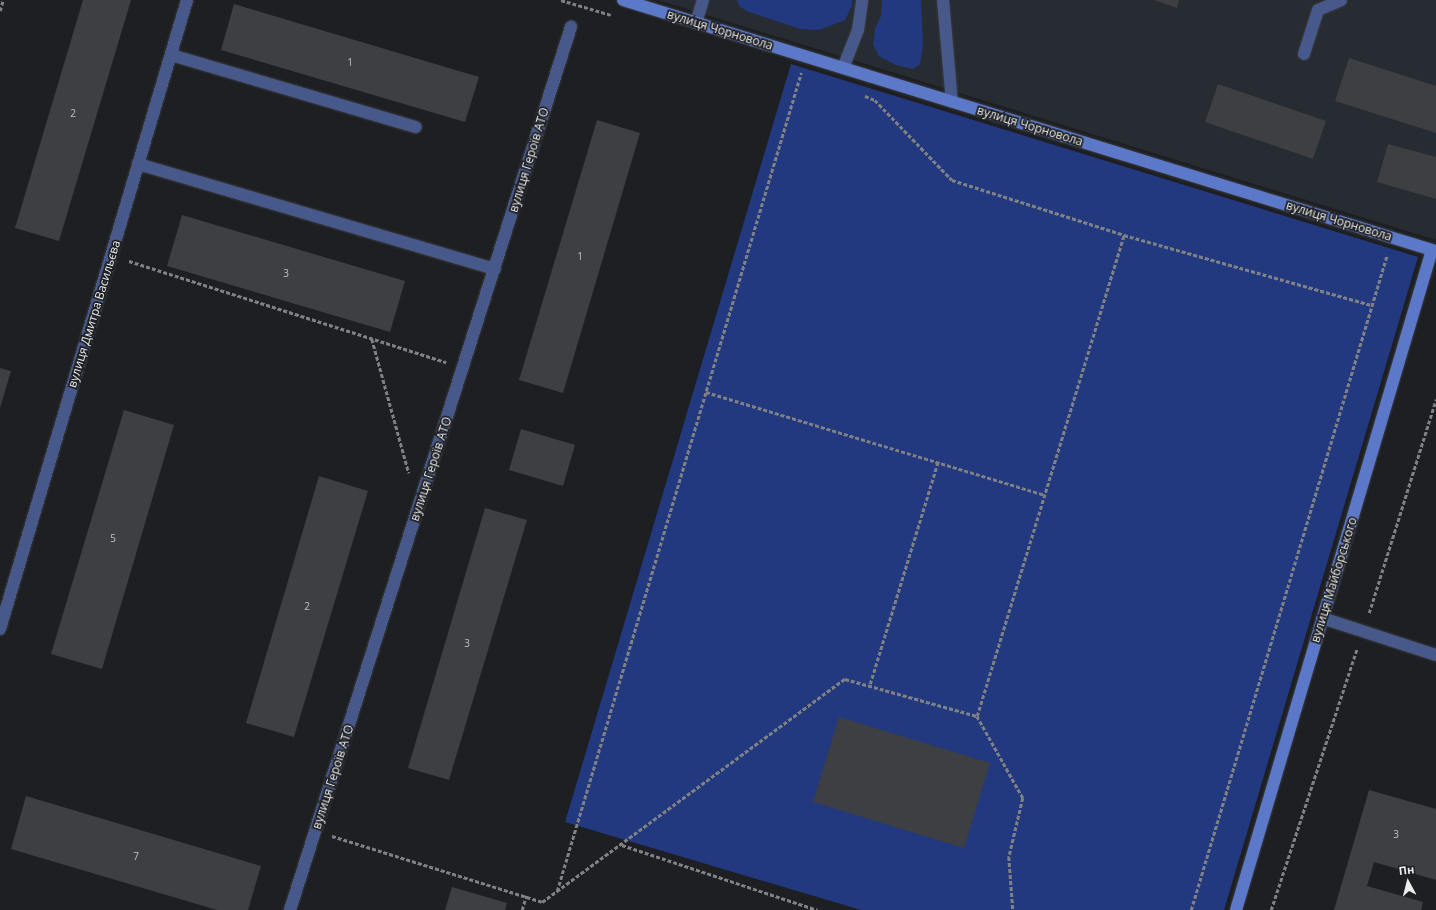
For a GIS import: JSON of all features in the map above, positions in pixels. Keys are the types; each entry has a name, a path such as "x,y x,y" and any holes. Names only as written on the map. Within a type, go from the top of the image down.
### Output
{"street":[{"name":"вулиця Дмитра Васильєва","path":"0,629 187,0"},
{"name":"вулиця Чорновола","path":"623,0 1434,251"},
{"path":"696,23 703,0"},
{"path":"843,68 858,30 862,0"},
{"path":"943,0 952,102"},
{"path":"1304,54 1318,10 1341,0"},
{"name":"вулиця Героїв АТО","path":"290,910 571,27"},
{"path":"171,55 416,127"},
{"path":"138,164 495,269"},
{"name":"вулиця Майборського","path":"1236,910 1322,618 1434,251"},
{"path":"1322,618 1436,655"}],"path":[{"path":"0,11 3,0"},
{"path":"561,0 615,16"},
{"path":"794,68 809,74"},
{"path":"557,891 801,71"},
{"path":"861,94 875,100 952,180 1124,235 1372,305"},
{"path":"977,716 1124,235"},
{"path":"1191,910 1392,238"},
{"path":"111,255 463,367"},
{"path":"372,338 410,477"},
{"path":"706,392 1045,495"},
{"path":"1271,910 1363,631 1436,400"},
{"path":"870,684 938,462"},
{"path":"316,831 542,902 845,679 870,684 977,716 1023,798 1009,857 1014,910"},
{"path":"621,845 817,910"},
{"path":"522,910 526,896"}],"shaded area":[{"path":"658,0 1436,0 1436,240"},
{"path":"737,0 852,0 852,6 845,20 819,30 800,29 749,12 740,7"},
{"path":"882,0 921,0 923,45 920,64 913,69 896,65 879,56 873,45 875,28 881,16"},
{"path":"791,64 1418,257 1224,910 861,910 565,822"}],"building":[{"path":"83,0 131,0 59,241 15,228"},
{"path":"1154,0 1179,0 1177,8"},
{"path":"234,4 479,77 465,122 221,50"},
{"path":"1349,58 1436,86 1436,133 1335,101"},
{"path":"1218,84 1326,121 1313,159 1205,122"},
{"path":"597,120 640,133 563,393 519,380"},
{"path":"1388,144 1436,157 1436,199 1377,182"},
{"path":"182,215 405,281 390,332 167,266"},
{"path":"0,368 11,371 0,408"},
{"path":"124,410 174,425 102,669 51,654"},
{"path":"521,429 575,445 563,486 509,470"},
{"path":"319,476 368,491 294,737 246,723"},
{"path":"485,508 527,520 449,780 408,768"},
{"path":"839,717 990,763 964,848 813,802"},
{"path":"1369,790 1436,809 1436,880 1374,862 1367,886 1423,902 1421,910 1334,910"},
{"path":"26,796 261,866 248,910 217,910 11,849"},
{"path":"452,887 507,903 505,910 445,910"}]}
